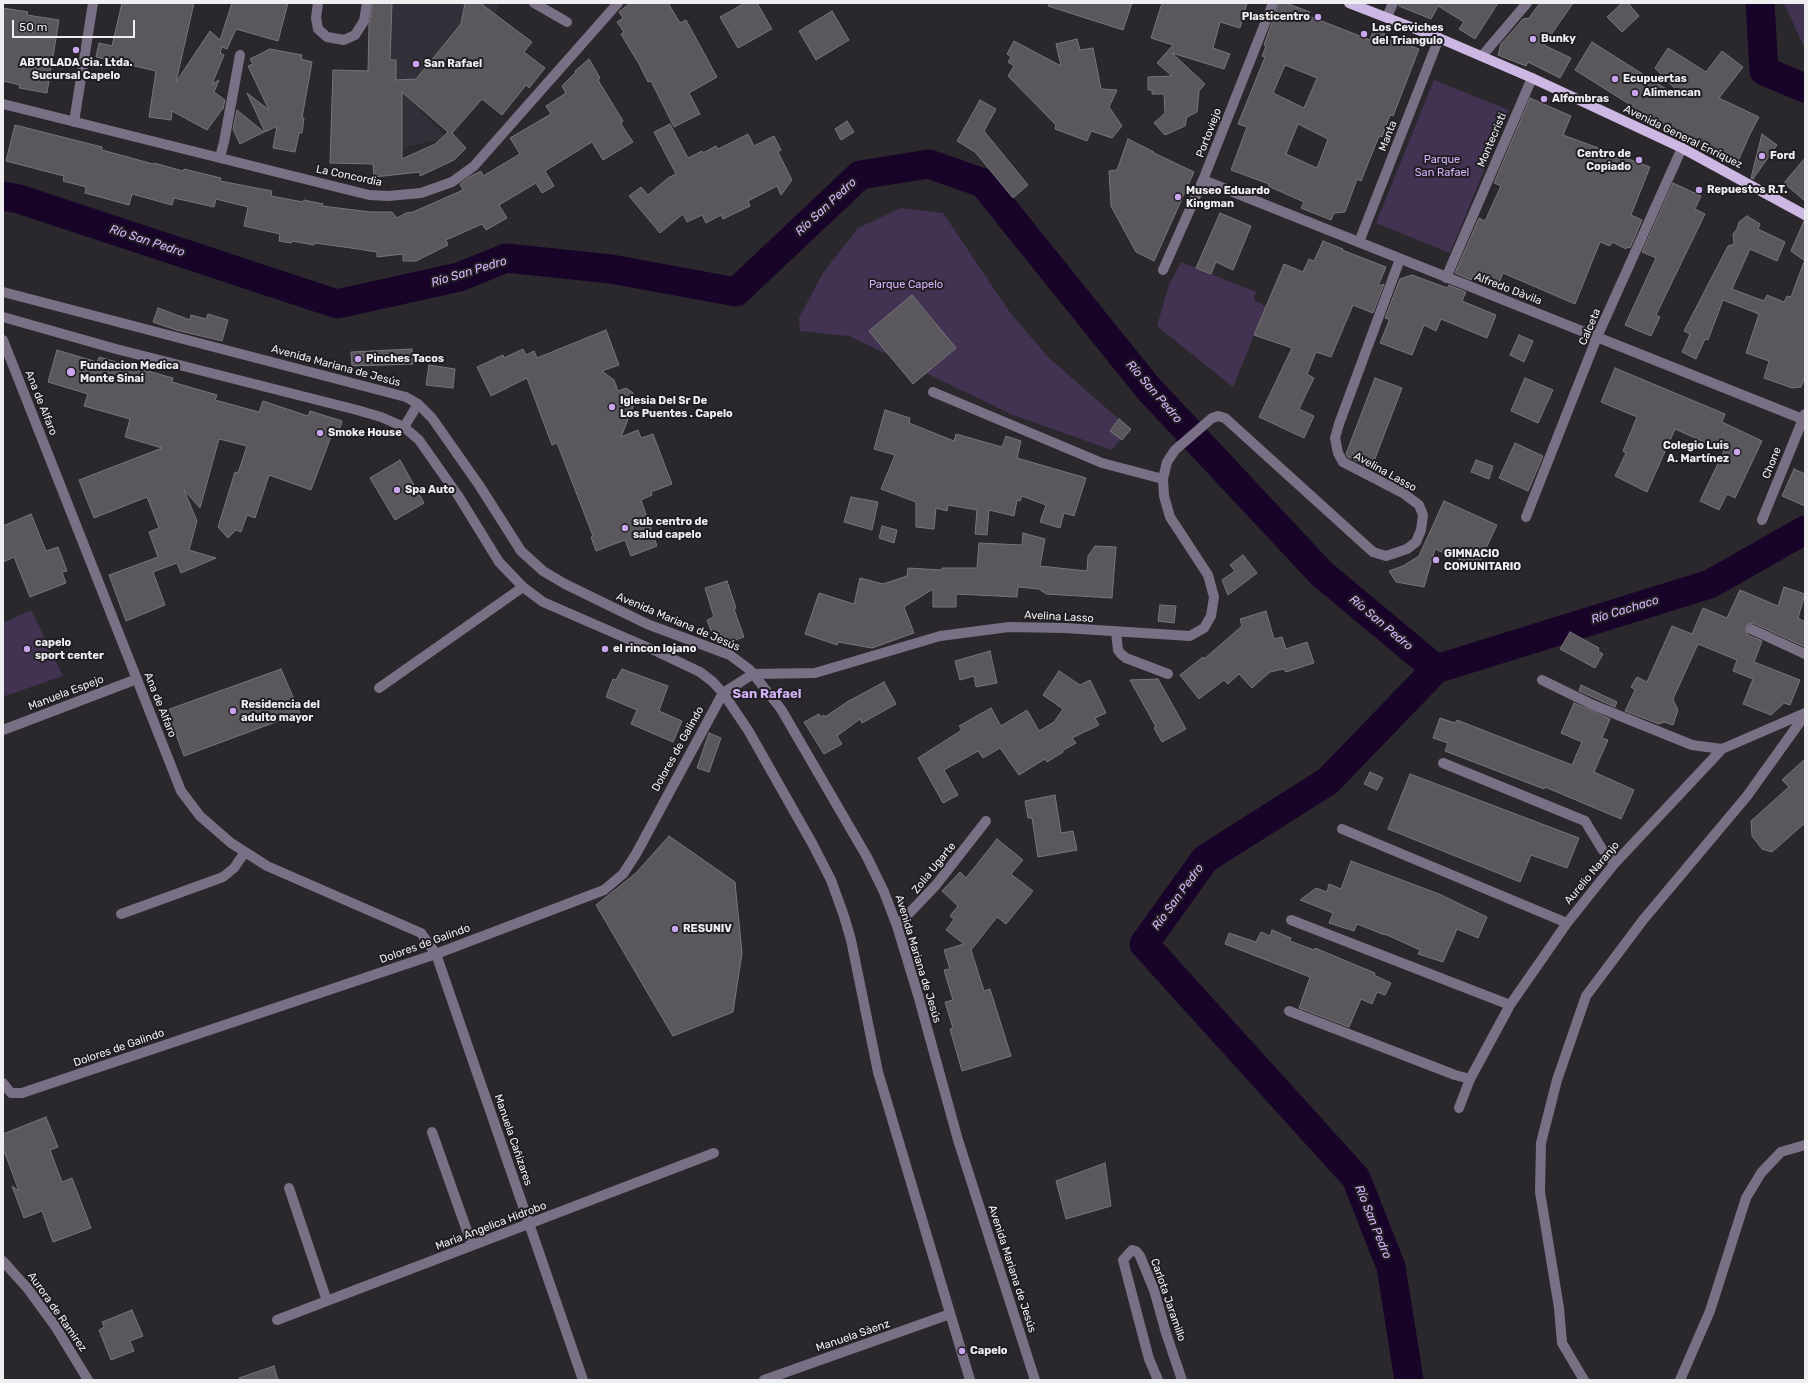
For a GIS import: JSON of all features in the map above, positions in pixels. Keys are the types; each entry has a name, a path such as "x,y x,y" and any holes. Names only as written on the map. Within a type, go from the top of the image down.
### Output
{"main road":[{"name":"Avenida General Enríquez","path":"1349,3 1388,17 1532,78 1682,148 1805,215"}],"street":[{"path":"74,122 93,3"},
{"path":"318,3 316,18 318,30 327,37 344,40 355,35 364,21 367,3"},
{"path":"534,3 568,22"},
{"name":"La Concordia","path":"3,104 369,195 388,196 421,192 452,182 474,166 618,3"},
{"name":"Portoviejo","path":"1163,270 1203,180 1273,3"},
{"path":"1388,17 1393,3"},
{"path":"1482,56 1527,3"},
{"name":"Manta","path":"1359,242 1439,38"},
{"path":"220,157 240,55"},
{"name":"Montecristi","path":"1446,278 1532,78"},
{"name":"Calceta","path":"1526,517 1598,337 1682,148"},
{"name":"Alfredo Dàvila","path":"1203,180 1446,278 1804,418"},
{"name":"Avelina Lasso","path":"753,674 815,673 940,636 1009,627 1190,636 1204,628 1211,616 1214,597 1208,575 1170,517 1164,496 1163,479 1166,462 1175,450 1212,418 1218,416 1225,418 1373,552 1386,556 1407,549 1416,542 1421,530 1423,515 1419,505 1403,493 1343,462 1338,453 1335,438 1400,259"},
{"name":"Avenida Mariana de Jesús","path":"3,292 406,397 418,404 432,418 521,551 543,571 565,584 647,624 730,654 744,664 781,708 867,857 884,892 897,926 918,994 958,1140 1034,1380"},
{"path":"3,317 116,349 357,410 404,426 419,440 459,497 500,562 523,587 543,602 700,672 723,692 748,730 812,843 831,880 844,916 851,940 878,1072 970,1380"},
{"name":"Ana de Alfaro","path":"3,340 181,791 200,816 231,843 245,852 267,866 421,933 436,954"},
{"path":"933,392 1102,463 1163,479"},
{"path":"404,426 418,404"},
{"name":"Chone","path":"1762,520 1804,418"},
{"path":"379,688 523,587"},
{"path":"1751,629 1805,654"},
{"path":"1116,632 1118,650 1121,654 1126,658 1168,674"},
{"path":"723,692 753,674"},
{"name":"Manuela Espejo","path":"3,730 137,679"},
{"path":"1542,680 1593,705 1692,745 1722,749"},
{"name":"Dolores de Galindo","path":"3,1083 11,1093 22,1093 436,954 604,890 623,874 636,854 723,692"},
{"path":"1584,1380 1562,1343 1558,1300 1540,1192 1541,1144 1557,1080 1586,996 1643,920 1747,796 1805,714"},
{"name":"Aurelio Naranjo","path":"1460,1108 1470,1079 1510,1004 1567,923 1615,863 1722,749 1805,714"},
{"path":"1443,763 1585,821 1602,849 1615,863"},
{"name":"ZoIia Ugarte","path":"897,926 936,884 986,821"},
{"path":"1342,829 1567,923"},
{"path":"121,914 223,877 234,868 245,852"},
{"path":"1291,920 1510,1004"},
{"name":"Manuela Cañizares","path":"436,954 583,1380"},
{"path":"1289,1011 1455,1075 1470,1079"},
{"path":"432,1132 472,1246"},
{"path":"1680,1380 1710,1311 1746,1198 1761,1173 1781,1152 1805,1145"},
{"name":"Maria Angelica Hidrobo","path":"276,1320 714,1154"},
{"path":"289,1188 327,1301"},
{"name":"Carlota Jaramillo","path":"1158,1380 1149,1359 1123,1260 1132,1250 1136,1251 1140,1256 1154,1290 1182,1380"},
{"name":"Aurora de Ramirez","path":"3,1261 28,1289 55,1326 88,1380"},
{"name":"Manuela Sàenz","path":"764,1380 950,1314"}],"shaded area":[{"name":"San Rafael","path":"375,3 499,3 494,17 419,110 444,134 438,140 373,154"}],"green space":[{"path":"1784,3 1805,3 1805,48 1804,47"},
{"name":"Parque San Rafael","path":"1434,80 1509,110 1450,253 1376,223"},
{"name":"Parque Capelo","path":"901,208 943,213 1011,314 1049,358 1129,428 1112,450 1013,415 849,336 800,331 799,318 823,273 858,228"},
{"path":"1181,262 1256,292 1254,300 1266,306 1233,387 1157,326 1169,285"},
{"name":"capelo sport center","path":"31,610 63,676 5,696 3,692 3,623"}],"building":[{"path":"122,3 194,3 176,82 210,31 220,40 232,3 288,3 278,41 236,29 227,49 222,47 220,53 224,55 212,84 219,80 214,92 225,100 223,109 207,130 172,111 171,120 149,117 156,71 96,57 99,43 112,46"},
{"path":"373,3 392,3 390,60 396,60 396,80 416,79 461,24 465,3 480,3 532,42 524,52 545,68 529,88 526,85 502,115 482,99 452,133 466,148 454,160 420,176 420,172 374,177 373,164 330,163 333,70 368,71 369,25","holes":["402,92 448,132 435,144 402,159"]},
{"path":"630,3 668,3 680,23 686,20 717,77 689,93 700,114 674,127 651,81 648,82 621,34 624,32 617,22 623,18 619,12"},
{"path":"745,3 757,3 772,29 738,48 720,17"},
{"path":"1049,3 1132,3 1123,30 1048,6"},
{"path":"1162,3 1247,3 1240,28 1220,22 1213,48 1230,54 1224,69 1172,53 1205,84 1199,91 1197,112 1187,117 1185,126 1165,135 1154,123 1165,113 1164,94 1152,94 1152,90 1148,90 1148,77 1172,76 1157,63 1173,45 1151,38"},
{"path":"1279,3 1286,3 1310,12 1309,16 1370,40 1374,29 1385,34 1385,36 1419,49 1393,116 1390,115 1382,137 1379,136 1361,181 1357,179 1345,212 1334,213 1331,220 1301,208 1304,202 1268,186 1269,184 1231,170 1247,127 1238,124 1265,57 1262,56 1266,46 1264,45","holes":["1285,65 1317,78 1304,108 1273,93","1298,124 1328,139 1317,168 1286,154"]},
{"path":"1399,3 1498,3 1475,39 1459,29 1464,22 1438,6 1431,19 1399,6"},
{"path":"1540,3 1573,3 1544,45 1571,58 1560,78 1528,62 1526,66 1498,55 1501,44 1523,19 1529,18"},
{"path":"1622,3 1628,3 1639,16 1622,32 1607,17"},
{"path":"3,8 28,12 27,15 59,20 47,93 19,88 20,85 3,81"},
{"path":"832,11 849,40 816,60 799,31"},
{"path":"1077,39 1080,50 1093,48 1101,89 1117,90 1109,107 1122,126 1112,138 1091,131 1087,141 1055,129 1056,125 1008,76 1014,66 1008,62 1011,57 1007,54 1014,41 1061,66 1056,44"},
{"path":"1592,42 1679,97 1681,95 1655,68 1668,48 1706,72 1722,51 1743,67 1719,98 1759,117 1738,161 1699,143 1697,146 1643,119 1644,117 1627,106 1629,104 1575,70"},
{"path":"270,49 302,55 301,59 312,62 302,118 304,118 302,133 299,133 295,152 273,148 277,126 265,132 247,93 269,110 248,66 253,64 250,59"},
{"path":"589,59 600,78 598,80 623,121 621,124 633,142 603,160 592,142 545,171 554,186 542,193 536,183 499,205 507,218 486,230 482,224 446,240 448,245 416,261 403,261 403,254 377,257 377,252 315,243 314,245 292,241 291,243 279,241 280,234 244,226 248,207 216,199 214,207 174,198 172,205 132,194 129,205 85,193 86,187 63,181 64,176 6,161 15,125 102,147 102,150 153,164 154,163 183,171 184,169 221,178 220,181 272,191 271,196 303,202 304,200 323,204 322,206 371,212 392,212 397,218 463,190 460,184 469,177 481,171 483,176 520,154 510,138 551,114 546,106 566,93 562,86 576,72 575,71"},
{"path":"1530,98 1571,116 1563,135 1650,167 1631,215 1642,220 1630,248 1627,247 1626,249 1612,242 1610,246 1600,242 1575,304 1503,273 1498,285 1474,274 1471,280 1455,273 1479,218 1485,221 1501,186 1494,183"},
{"path":"980,100 996,109 984,131 1028,185 1013,198 975,152 957,141"},
{"path":"237,110 264,132 240,144 233,129"},
{"path":"847,121 854,132 841,140 835,129"},
{"path":"670,124 688,158 702,151 703,153 716,146 718,149 748,134 754,146 774,136 781,150 778,152 792,180 781,195 777,186 748,201 750,206 723,219 721,215 706,223 702,215 687,222 683,214 660,233 629,196 641,187 648,195 668,178 676,174 654,132"},
{"name":"Ford","path":"1762,134 1777,145 1753,179 1751,178"},
{"path":"1128,139 1194,172 1154,261 1136,252 1111,206 1109,171 1117,170"},
{"path":"1805,158 1805,201 1784,183"},
{"path":"1673,183 1701,196 1695,209 1705,214 1656,315 1660,317 1651,336 1625,325 1656,258 1642,252"},
{"path":"1220,213 1251,226 1233,270 1216,262 1211,274 1196,268"},
{"path":"1747,216 1760,224 1758,229 1785,242 1777,261 1750,249 1732,289 1764,301 1767,295 1784,302 1787,296 1791,297 1805,262 1805,377 1801,387 1792,388 1764,378 1769,361 1746,353 1759,314 1723,300 1708,340 1705,339 1696,359 1682,352 1690,334 1684,331 1728,246 1734,244 1733,234 1737,229 1739,222"},
{"path":"1805,221 1805,261 1791,251"},
{"path":"1323,241 1386,267 1378,286 1384,284 1373,313 1353,305 1331,357 1316,352 1307,374 1314,378 1299,409 1314,416 1304,438 1259,417 1292,348 1254,335 1284,264 1303,272 1309,259 1314,261"},
{"path":"1412,275 1447,288 1449,285 1466,292 1462,301 1496,315 1487,338 1441,319 1436,331 1424,325 1412,355 1380,343 1389,321 1389,319 1385,318 1400,279"},
{"path":"912,295 956,348 913,384 869,331"},
{"path":"158,308 190,320 191,315 206,319 208,314 228,320 222,341 176,330 153,322"},
{"path":"606,330 619,365 602,371 614,380 618,391 626,388 633,393 635,402 621,437 638,430 641,438 653,434 672,484 651,492 652,495 641,500 657,546 631,556 625,540 596,551 591,537 593,536 557,443 552,445 527,378 491,396 477,367 503,355 504,358 523,349 526,355 534,351 537,358"},
{"path":"1519,335 1533,341 1524,362 1510,355"},
{"path":"412,349 413,364 352,366 351,352"},
{"path":"57,350 97,362 99,357 173,378 172,382 217,395 215,400 259,412 263,401 308,416 310,411 342,421 338,436 332,434 311,490 269,475 255,518 247,515 241,532 236,530 228,538 218,527 235,472 238,473 247,446 219,439 200,508 184,490 197,521 189,550 216,558 181,573 177,563 153,572 165,605 126,621 109,575 158,557 149,532 159,528 147,497 94,518 79,480 162,448 125,437 130,419 84,406 88,394 48,382"},
{"path":"429,365 455,369 453,388 426,385"},
{"path":"1615,368 1725,414 1722,422 1762,441 1735,498 1727,494 1719,510 1700,501 1724,451 1675,429 1647,492 1615,476 1626,453 1623,451 1637,417 1601,402"},
{"path":"1375,378 1402,388 1371,469 1348,457 1346,454"},
{"path":"1525,378 1553,390 1538,423 1511,411"},
{"path":"885,410 910,418 909,423 954,441 956,434 1002,447 1006,436 1021,441 1017,458 1086,478 1074,516 1064,513 1060,528 1040,522 1046,505 1022,496 1020,501 1017,500 1014,516 989,510 987,535 975,534 977,510 948,505 947,511 936,508 934,529 916,527 916,502 881,489 895,455 874,449"},
{"path":"1119,419 1131,429 1122,440 1110,431"},
{"path":"1515,443 1543,456 1528,491 1499,478"},
{"name":"Spa Auto","path":"400,460 424,503 395,520 370,478"},
{"path":"1476,460 1493,466 1489,479 1471,472"},
{"path":"1794,469 1805,474 1805,506 1782,496"},
{"path":"851,497 878,502 872,530 844,522"},
{"path":"1444,501 1497,525 1477,567 1435,549 1424,587 1396,582 1389,571 1403,566 1419,556"},
{"path":"31,514 46,551 58,547 67,571 62,572 66,583 30,597 14,557 3,562 3,526"},
{"path":"882,526 897,530 894,543 879,538"},
{"path":"1023,533 1045,539 1040,566 1087,571 1088,556 1095,546 1116,547 1112,598 1046,594 1039,589 1018,587 1017,597 956,594 956,607 933,607 933,589 904,607 914,633 872,648 838,642 837,645 805,634 819,593 854,604 860,578 883,584 907,576 908,568 942,570 942,568 977,568 979,543 1022,545"},
{"path":"1243,555 1257,573 1228,595 1222,580 1235,571 1230,565"},
{"path":"727,581 736,608 734,609 744,637 723,644 719,631 712,633 707,620 714,617 705,588"},
{"path":"1784,587 1805,594 1798,618 1805,622 1805,647 1753,623 1748,624 1745,629 1748,635 1762,641 1754,662 1800,680 1790,705 1784,703 1771,715 1743,704 1753,679 1733,671 1737,660 1698,644 1673,699 1678,710 1673,725 1664,722 1659,724 1625,711 1635,690 1631,687 1637,677 1647,682 1672,626 1692,634 1703,608 1727,618 1740,590 1778,606"},
{"path":"1160,605 1176,606 1174,623 1158,621"},
{"path":"1266,611 1274,639 1282,637 1286,649 1307,642 1314,663 1286,672 1283,669 1270,672 1252,688 1239,674 1228,684 1224,680 1199,699 1180,675 1203,657 1204,659 1242,626 1240,619"},
{"path":"1570,632 1599,648 1598,651 1603,654 1595,668 1560,649"},
{"path":"990,651 997,683 976,687 974,676 960,680 955,661"},
{"name":"Residencia del adulto mayor","path":"281,669 300,713 184,756 167,710"},
{"path":"622,669 668,686 659,711 682,721 673,742 631,724 637,710 606,697 613,679 616,680"},
{"path":"1059,671 1080,685 1090,680 1106,713 1095,718 1099,725 1072,738 1076,743 1047,762 1045,759 1019,775 1000,748 983,758 978,751 944,770 958,795 943,803 918,758 962,730 959,726 991,708 1001,726 1027,710 1039,731 1054,722 1063,709 1043,695"},
{"path":"1158,679 1186,729 1162,742 1154,728 1156,727 1130,680"},
{"path":"884,682 896,704 862,723 860,719 837,736 842,744 824,754 804,722 819,714 821,717 824,715 825,717 847,702"},
{"path":"1581,685 1617,702 1615,707 1579,691"},
{"path":"1574,703 1610,719 1602,738 1608,740 1594,772 1634,790 1621,819 1545,787 1544,789 1445,751 1448,743 1433,738 1440,718 1455,723 1457,720 1572,765 1582,742 1561,733"},
{"path":"709,733 721,738 709,772 697,768"},
{"path":"1805,759 1805,823 1772,852 1762,849 1752,836 1751,821 1789,787 1782,780"},
{"path":"1370,772 1383,778 1377,790 1364,784"},
{"path":"1410,774 1579,838 1567,868 1531,855 1520,882 1388,829"},
{"path":"1055,795 1061,833 1073,831 1077,850 1038,857 1032,818 1028,818 1025,801"},
{"name":"RESUNIV","path":"669,836 735,882 742,953 733,1012 673,1036 596,905 636,873"},
{"path":"997,839 1023,860 1011,874 1033,891 1006,924 997,917 971,950 984,991 990,989 1011,1056 962,1071 950,1029 953,1028 945,1002 953,1000 944,970 950,969 944,950 964,944 946,930 954,919 950,916 958,906 942,891 960,872 966,878"},
{"path":"1351,861 1439,894 1487,917 1478,938 1457,929 1443,962 1418,954 1420,950 1385,934 1357,924 1354,931 1329,923 1333,913 1300,900 1316,888 1327,892 1329,884 1341,889"},
{"path":"1272,930 1291,938 1290,941 1314,950 1315,948 1375,973 1374,975 1391,983 1385,995 1377,992 1372,1004 1361,999 1349,1027 1299,1008 1310,977 1225,944 1229,933 1256,942 1261,932 1270,936"},
{"path":"46,1117 58,1147 50,1150 62,1182 72,1178 91,1228 53,1242 42,1211 24,1218 12,1186 19,1191 3,1148 3,1134"},
{"path":"1105,1163 1111,1206 1066,1219 1056,1181"},
{"path":"132,1310 143,1336 130,1341 134,1351 111,1360 99,1330 104,1327 102,1322"},
{"path":"274,1366 278,1380 239,1380 239,1378"}],"waterway":[{"path":"1760,3 1764,71 1805,88"},
{"name":"Río San Pedro","path":"3,196 19,199 337,304 459,277 506,258 611,269 736,292 860,175 929,164 983,183 1148,388 1322,574 1436,669 1328,781 1205,859 1144,944 1356,1178 1391,1267 1409,1380"},
{"name":"Río Cachaco","path":"1436,669 1710,584 1805,530"}],"place":[{"name":"Plasticentro","path":"1318,17"},
{"name":"Los Ceviches del Triangulo","path":"1364,34"},
{"name":"Bunky","path":"1533,39"},
{"name":"ABTOLADA Cia. Ltda. Sucursal Capelo","path":"76,50"},
{"name":"San Rafael","path":"416,64"},
{"name":"Ecupuertas","path":"1615,79"},
{"name":"Alimencan","path":"1635,93"},
{"name":"Alfombras","path":"1544,99"},
{"name":"Ford","path":"1762,156"},
{"name":"Centro de Copiado","path":"1639,160"},
{"name":"Repuestos R.T.","path":"1699,190"},
{"name":"Museo Eduardo Kingman","path":"1178,197"},
{"name":"Pinches Tacos","path":"358,359"},
{"name":"Fundacion Medica Monte Sinai","path":"71,372"},
{"name":"Iglesia Del Sr De Los Puentes . Capelo","path":"612,407"},
{"name":"Smoke House","path":"320,433"},
{"name":"Colegio Luis A. Martínez","path":"1737,452"},
{"name":"Spa Auto","path":"397,490"},
{"name":"sub centro de salud capelo","path":"625,528"},
{"name":"GIMNACIO COMUNITARIO","path":"1436,560"},
{"name":"capelo sport center","path":"27,649"},
{"name":"el rincon lojano","path":"605,649"},
{"name":"Residencia del adulto mayor","path":"233,711"},
{"name":"RESUNIV","path":"675,929"},
{"name":"Capelo","path":"962,1351"}],"district":[{"name":"San Rafael","path":"767,694"}]}
